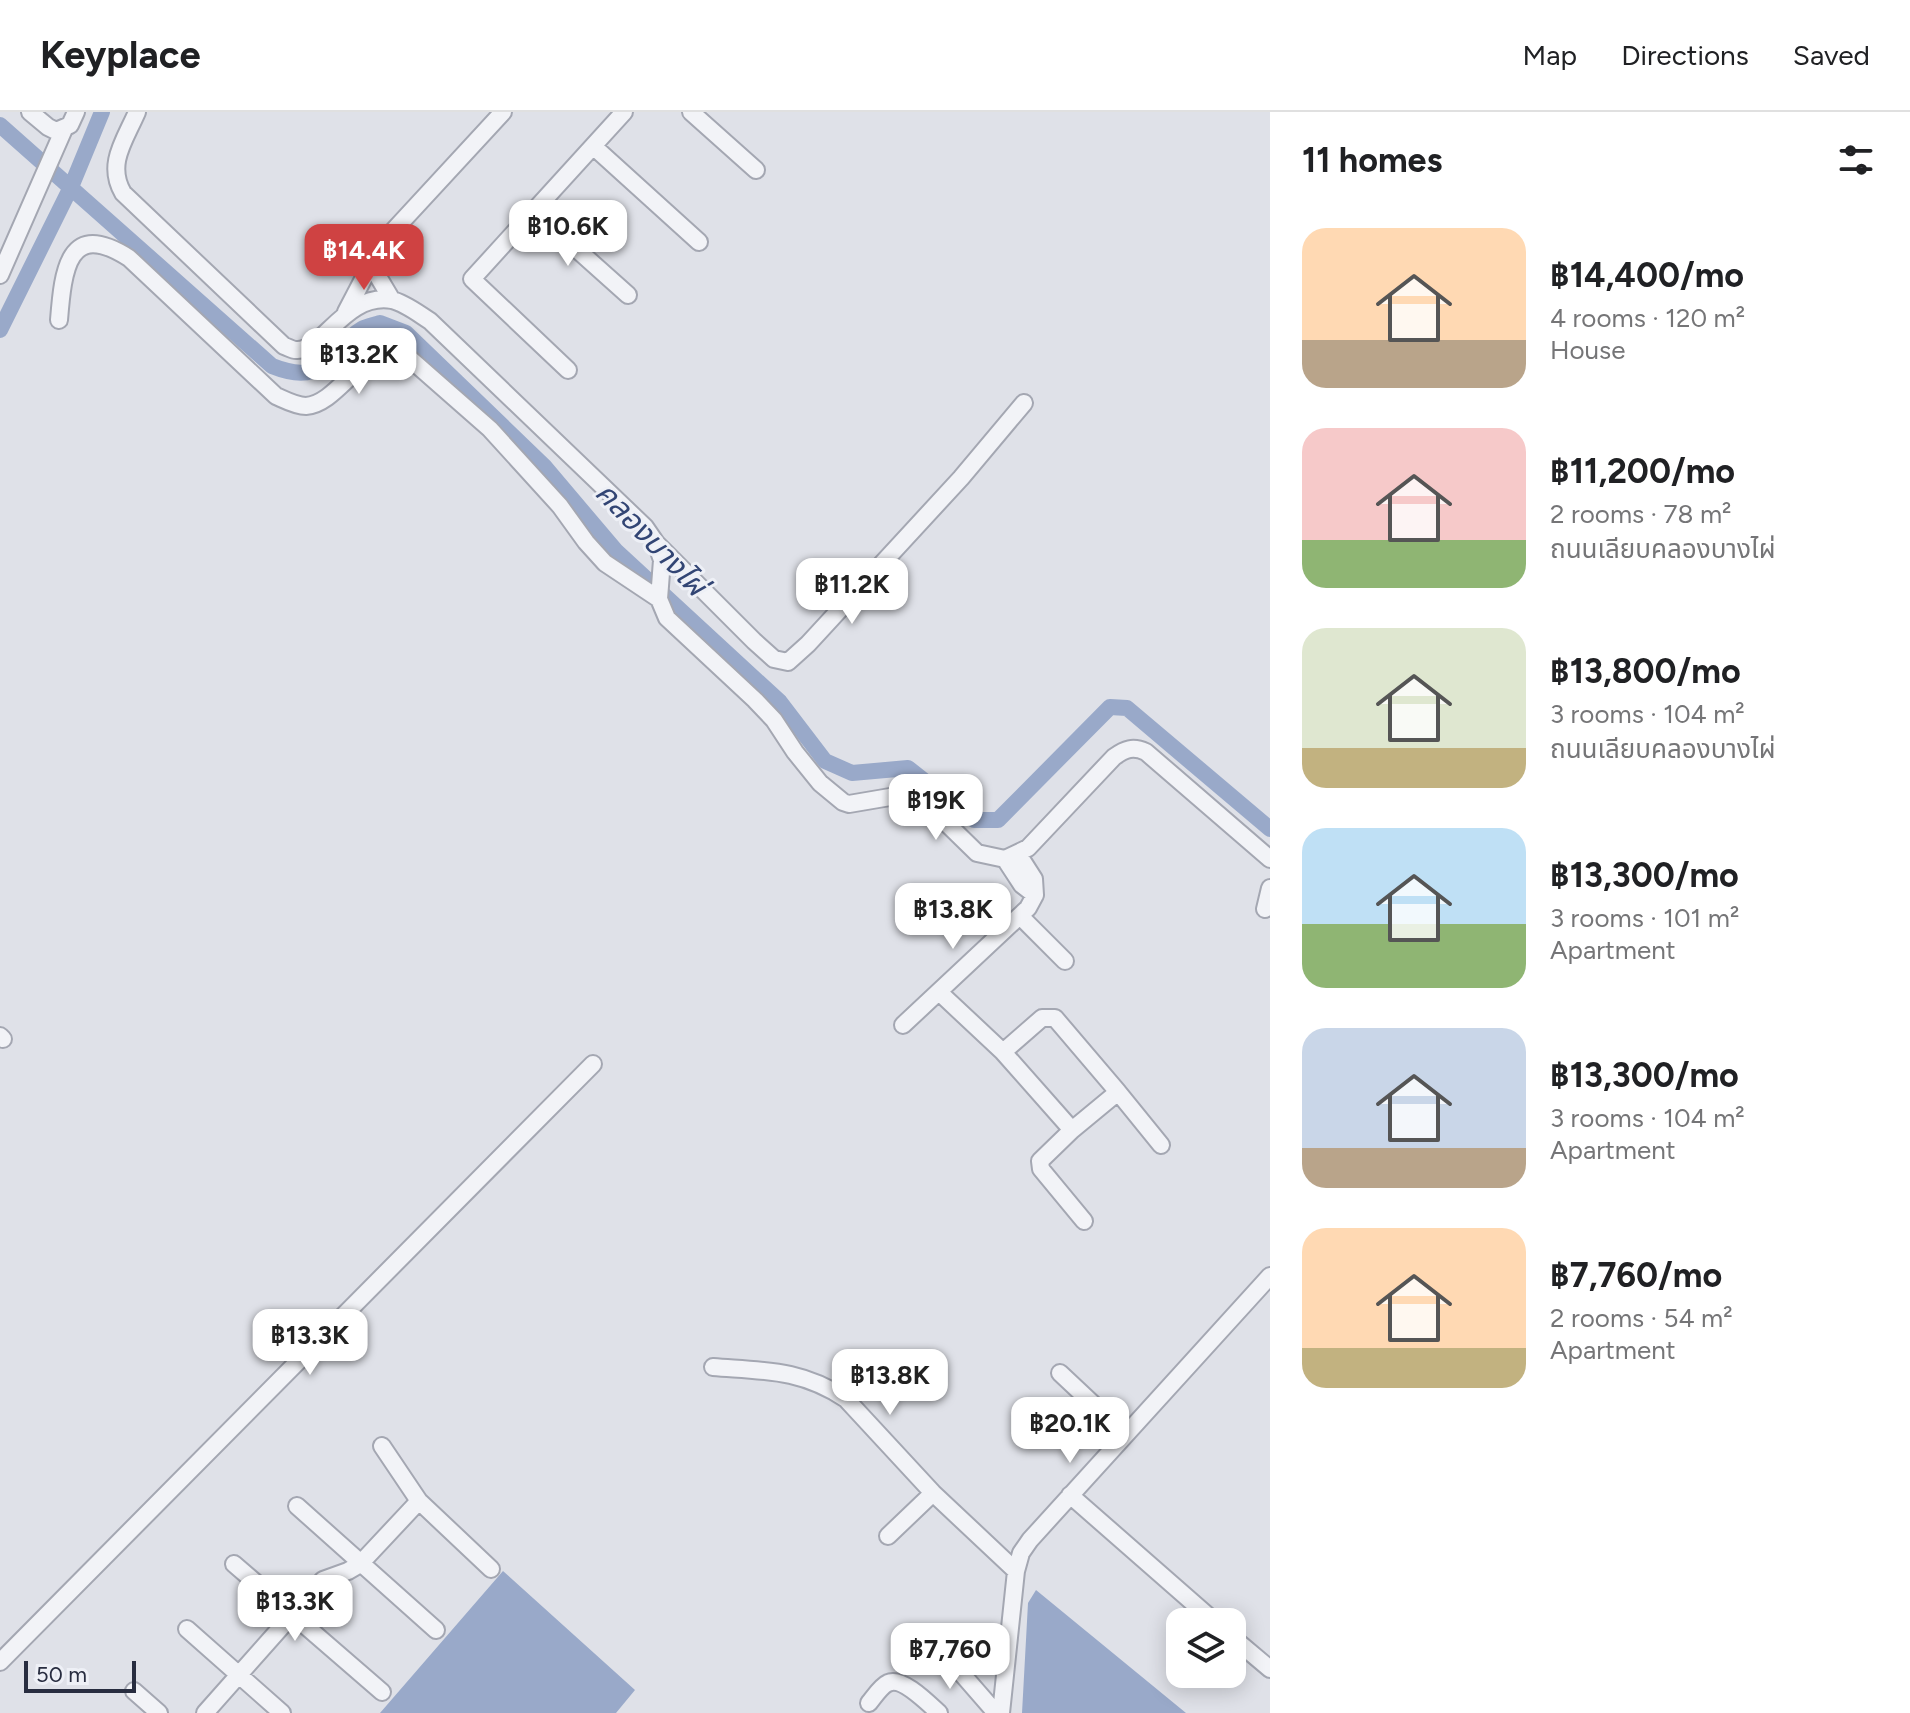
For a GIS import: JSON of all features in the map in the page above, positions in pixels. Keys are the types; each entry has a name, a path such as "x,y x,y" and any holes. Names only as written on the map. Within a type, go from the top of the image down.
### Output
{"street":[{"path":"30,112 56,131 70,125 76,112"},
{"path":"137,112 115,162 114,179 123,193 284,346 296,350 308,347 346,312 374,301 392,300"},
{"path":"346,312 370,263 389,234 503,112"},
{"path":"568,370 472,279 624,112"},
{"path":"691,112 756,170"},
{"path":"0,275 64,129"},
{"path":"593,146 699,242"},
{"path":"534,211 628,295"},
{"path":"59,320 64,281 73,254 90,243 102,243 129,258 276,396 296,405 307,406 319,402 382,354 391,352 408,357 490,429 560,506 605,563 659,589"},
{"path":"370,263 392,300 430,321 645,527 656,543 754,641 774,659 788,662 961,478 1024,403"},
{"path":"656,543 662,560 659,589 667,618 774,720 795,752 837,799 849,804 890,797 917,798 977,853 1011,857 1028,848 1114,757 1125,750 1137,748 1146,752 1270,859"},
{"path":"903,1025 1028,908 1035,895 1022,885 1011,857"},
{"path":"1265,909 1270,888"},
{"path":"1020,916 1065,961"},
{"path":"939,992 1003,1052 1072,1130"},
{"path":"1003,1052 1042,1018 1055,1018 1161,1145"},
{"path":"0,1662 593,1064"},
{"path":"1084,1221 1041,1169 1040,1161 1118,1092"},
{"path":"998,1713 1021,1553 1270,1276"},
{"path":"713,1367 796,1374 846,1399 933,1493 1016,1571"},
{"path":"1060,1373 1125,1434"},
{"path":"382,1446 419,1501 491,1569"},
{"path":"888,1536 933,1493"},
{"path":"1070,1495 1199,1608"},
{"path":"205,1713 323,1580 360,1564 419,1501"},
{"path":"297,1506 436,1630"},
{"path":"234,1564 382,1692"},
{"path":"187,1629 282,1713"},
{"path":"935,1643 998,1713"},
{"path":"1246,1649 1270,1669"},
{"path":"869,1703 886,1683 893,1682 910,1689 939,1713"},
{"path":"134,1691 159,1713"}],"water":[{"path":"503,1571 635,1690 616,1713 380,1713"},
{"path":"1036,1590 1186,1713 1022,1713 1028,1603"}],"waterway":[{"path":"0,330 71,187 102,112"},
{"name":"คลองบางไผ่","path":"0,125 272,366 290,372 315,370 362,329 380,323 406,333 544,466 616,551 780,702 825,761 852,773 908,768 974,820 998,820 1110,707 1127,708 1270,829"}]}
